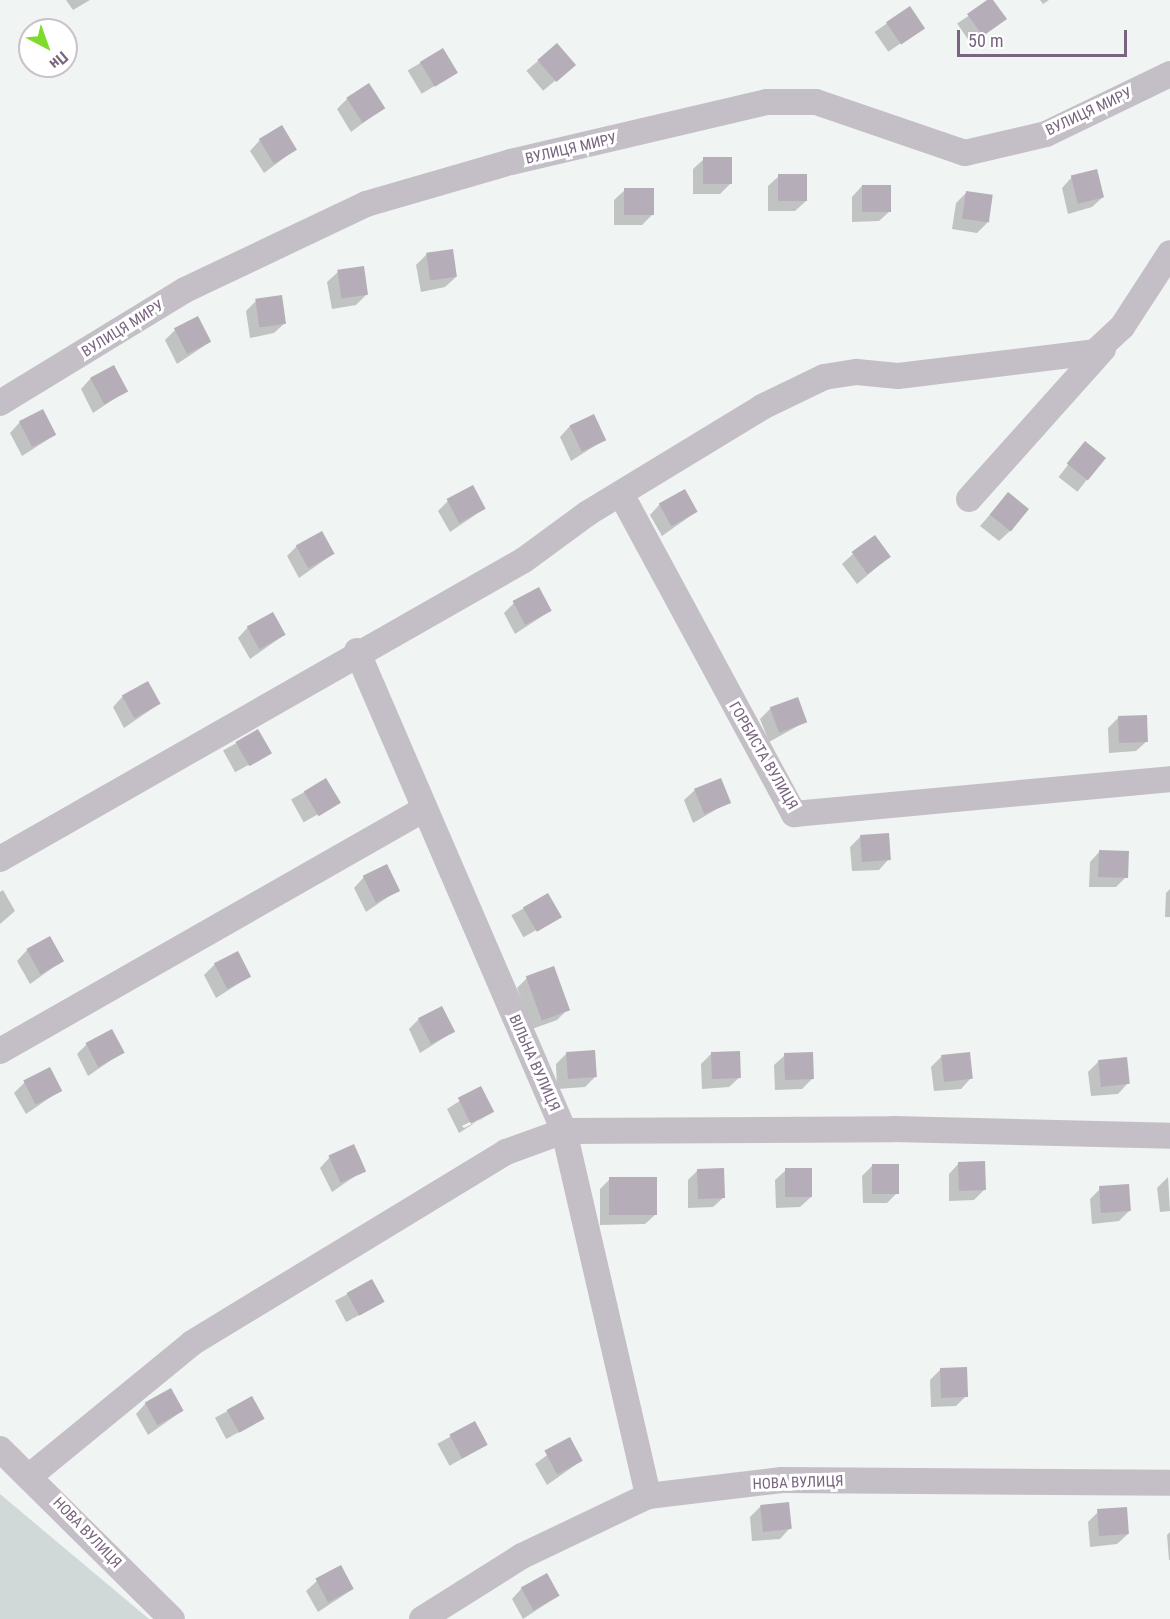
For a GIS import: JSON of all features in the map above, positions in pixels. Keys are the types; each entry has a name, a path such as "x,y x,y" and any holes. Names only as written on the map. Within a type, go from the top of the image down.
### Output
{"street":[{"name":"ВУЛИЦЯ МИРУ","path":"0,403 184,290 355,209 511,162 766,102 816,102 965,153 1046,134 1170,74"},
{"path":"969,499 1109,342 1170,253"},
{"path":"0,859 357,651 524,560 621,494 762,407 824,378 1072,358 1109,342"},
{"name":"ГОРБИСТА ВУЛИЦЯ","path":"621,494 794,814 1170,780"},
{"name":"ВІЛЬНА ВУЛИЦЯ","path":"357,651 422,810 564,1131 648,1497"},
{"path":"0,1051 422,810"},
{"path":"31,1475 192,1343 506,1152 564,1131 893,1129 1170,1136"},
{"name":"НОВА ВУЛИЦЯ","path":"0,1449 31,1475 172,1619"},
{"name":"НОВА ВУЛИЦЯ","path":"422,1619 522,1556 648,1497 782,1480 1170,1483"}],"shaded area":[{"path":"0,1494 149,1619 0,1619"}],"building":[{"path":"987,0 993,0 1007,19 983,36 967,14"},
{"path":"910,6 925,28 901,45 886,22"},
{"path":"557,43 576,65 556,82 537,60"},
{"path":"443,48 458,73 435,87 420,62"},
{"path":"369,83 385,108 363,123 346,98"},
{"path":"282,125 297,150 274,164 259,139"},
{"path":"703,157 732,157 732,184 703,184"},
{"path":"1097,169 1104,197 1078,204 1071,176"},
{"path":"778,174 807,174 807,201 778,201"},
{"path":"862,185 891,185 891,212 862,212"},
{"path":"624,188 654,188 654,215 624,215"},
{"path":"966,191 993,195 989,222 962,219"},
{"path":"453,249 457,277 430,280 426,253"},
{"path":"364,266 368,295 341,298 337,270"},
{"path":"282,295 286,324 259,327 255,299"},
{"path":"198,316 211,342 187,354 174,328"},
{"path":"114,365 128,391 104,404 90,378"},
{"path":"43,409 56,435 32,447 19,421"},
{"path":"594,414 606,440 582,452 570,425"},
{"path":"1085,441 1106,458 1088,481 1067,464"},
{"path":"473,485 486,509 459,523 447,499"},
{"path":"685,489 698,512 671,526 659,504"},
{"path":"1008,492 1029,509 1011,532 990,515"},
{"path":"322,531 335,554 308,568 296,546"},
{"path":"875,535 891,557 867,574 852,552"},
{"path":"539,587 552,611 525,625 513,601"},
{"path":"273,612 286,635 259,649 247,627"},
{"path":"148,681 161,704 134,718 122,696"},
{"path":"798,697 807,722 779,733 770,707"},
{"path":"1147,715 1148,742 1119,743 1118,716"},
{"path":"258,729 272,753 249,766 235,742"},
{"path":"326,778 341,803 319,816 304,791"},
{"path":"721,778 731,803 704,814 694,789"},
{"path":"889,833 891,860 862,862 860,835"},
{"path":"1099,850 1129,851 1128,878 1098,877"},
{"path":"387,864 400,891 376,903 363,876"},
{"path":"548,893 562,917 537,932 523,908"},
{"path":"50,936 64,961 40,974 26,949"},
{"path":"238,951 251,977 227,989 214,963"},
{"path":"554,966 570,1010 542,1020 526,976"},
{"path":"442,1006 455,1032 431,1044 418,1018"},
{"path":"112,1029 125,1053 98,1067 86,1043"},
{"path":"595,1050 597,1077 568,1079 566,1052"},
{"path":"740,1051 741,1078 712,1079 711,1052"},
{"path":"813,1052 814,1079 785,1080 784,1053"},
{"path":"970,1052 973,1079 944,1082 941,1055"},
{"path":"1127,1057 1130,1084 1101,1087 1098,1060"},
{"path":"50,1067 62,1091 36,1105 23,1081"},
{"path":"481,1086 494,1112 471,1124 458,1098"},
{"path":"354,1144 366,1171 341,1183 328,1155"},
{"path":"985,1161 986,1190 959,1191 958,1162"},
{"path":"872,1164 899,1164 899,1194 872,1194"},
{"path":"724,1168 725,1198 698,1199 697,1169"},
{"path":"785,1168 812,1168 812,1197 785,1197"},
{"path":"609,1177 657,1177 657,1215 609,1215"},
{"path":"1129,1184 1131,1211 1101,1213 1099,1186"},
{"path":"372,1279 385,1302 359,1316 347,1293"},
{"path":"967,1367 968,1397 941,1398 940,1368"},
{"path":"171,1388 184,1411 157,1425 145,1403"},
{"path":"252,1396 265,1419 239,1433 227,1410"},
{"path":"475,1421 488,1445 462,1458 449,1435"},
{"path":"570,1437 583,1461 557,1474 544,1451"},
{"path":"789,1502 792,1529 763,1532 760,1505"},
{"path":"1127,1507 1129,1534 1099,1536 1097,1509"},
{"path":"341,1565 354,1589 328,1602 315,1579"},
{"path":"547,1573 560,1596 533,1610 521,1588"}]}
